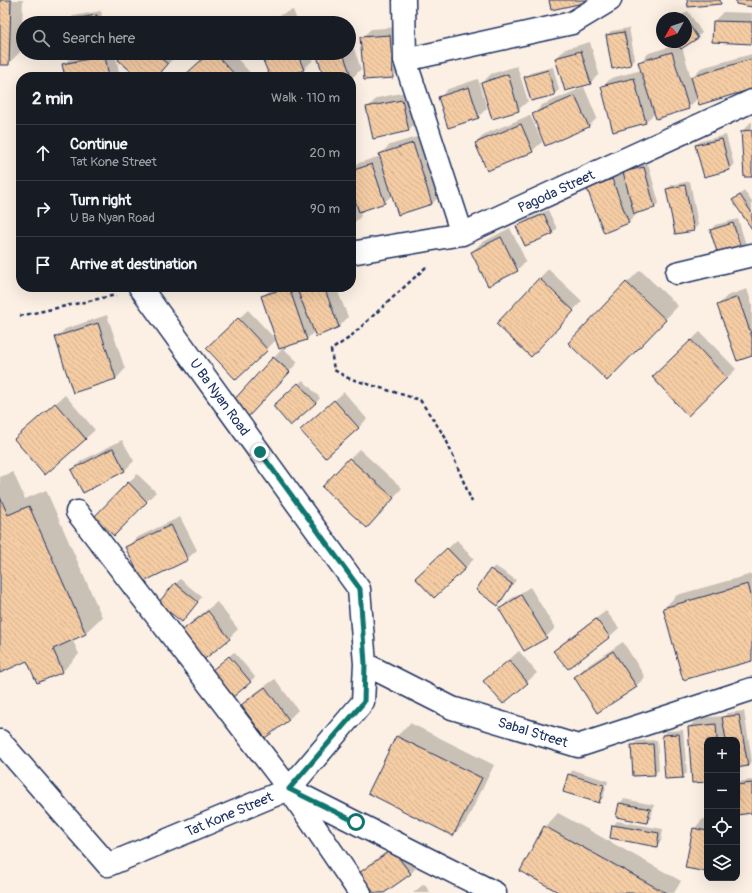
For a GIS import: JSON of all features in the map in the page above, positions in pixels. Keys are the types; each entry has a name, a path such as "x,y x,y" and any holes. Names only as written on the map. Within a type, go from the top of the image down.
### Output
{"street":[{"path":"404,0 405,60 462,234"},
{"path":"405,60 572,23 610,0"},
{"name":"Pagoda Street","path":"356,252 462,234 752,100"},
{"path":"676,274 752,255"},
{"name":"U Ba Nyan Road","path":"149,292 360,589 365,664 364,702 289,789"},
{"path":"77,512 289,789 360,893"},
{"name":"Sabal Street","path":"365,664 452,708 578,746 752,689"},
{"name":"Tat Kone Street","path":"0,741 108,865 289,789 495,893"}],"path":[{"path":"428,265 349,338 331,350 334,370 348,378 420,400 445,437 472,502"},
{"path":"20,316 128,292"}],"building":[{"path":"0,0 11,0 9,65 0,65"},
{"path":"549,0 587,0 588,2 551,10"},
{"path":"687,0 720,0 721,4 688,7"},
{"path":"736,0 752,0 752,7 736,4"},
{"path":"713,21 752,22 752,44 712,42"},
{"path":"692,29 698,38 692,42"},
{"path":"624,32 631,65 612,69 606,35"},
{"path":"390,35 393,78 364,80 360,37"},
{"path":"581,51 591,84 565,91 555,58"},
{"path":"672,52 689,109 656,119 638,62"},
{"path":"752,59 752,89 699,105 691,77"},
{"path":"84,60 106,60 108,72 64,72 62,64"},
{"path":"118,60 163,60 168,64 161,72 132,72"},
{"path":"201,60 221,60 232,72 188,72"},
{"path":"263,60 300,60 304,70 299,72 268,72"},
{"path":"318,60 345,60 350,72 322,72"},
{"path":"548,70 555,95 531,101 524,77"},
{"path":"508,74 519,111 492,119 481,83"},
{"path":"634,78 646,123 613,132 601,86"},
{"path":"469,87 479,118 448,128 438,97"},
{"path":"575,96 589,127 545,146 532,114"},
{"path":"402,100 409,131 373,139 366,107"},
{"path":"521,124 533,152 487,171 475,143"},
{"path":"752,130 752,177 744,177 741,131"},
{"path":"722,139 730,170 704,177 695,145"},
{"path":"413,143 432,204 398,215 379,154"},
{"path":"372,164 385,203 359,212 356,203 356,169"},
{"path":"644,167 655,208 634,214 623,172"},
{"path":"612,179 629,223 604,233 587,189"},
{"path":"685,185 694,231 675,234 666,189"},
{"path":"740,195 752,213 752,229 732,200"},
{"path":"544,214 553,234 525,246 516,226"},
{"path":"733,223 742,251 719,258 710,230"},
{"path":"501,237 518,271 488,286 471,252"},
{"path":"539,278 574,311 531,357 496,324"},
{"path":"626,282 666,320 607,381 568,343"},
{"path":"273,292 291,292 307,340 279,349 261,296"},
{"path":"298,292 326,292 339,327 316,337"},
{"path":"738,297 752,337 752,356 737,361 717,305"},
{"path":"238,318 268,350 236,380 206,348"},
{"path":"98,323 116,379 73,393 55,337"},
{"path":"691,340 727,378 688,416 652,377"},
{"path":"273,357 290,372 248,417 232,402"},
{"path":"298,383 316,403 290,426 273,406"},
{"path":"334,400 359,428 325,458 300,430"},
{"path":"55,403 86,439 45,475 14,439"},
{"path":"113,448 125,471 83,493 71,470"},
{"path":"349,458 394,498 367,528 322,487"},
{"path":"128,482 147,502 114,536 94,517"},
{"path":"0,497 8,515 29,506 86,634 53,649 63,672 37,683 27,661 0,673"},
{"path":"171,525 188,560 143,582 125,547"},
{"path":"447,548 466,568 434,598 415,578"},
{"path":"490,569 512,584 498,606 476,590"},
{"path":"175,583 198,602 182,622 158,603"},
{"path":"748,584 752,599 752,661 683,680 663,608"},
{"path":"521,595 547,638 524,651 499,609"},
{"path":"208,611 230,639 202,661 180,632"},
{"path":"596,619 610,637 568,669 553,651"},
{"path":"613,651 637,687 597,713 574,677"},
{"path":"229,656 251,682 233,697 211,671"},
{"path":"509,660 528,683 503,704 483,681"},
{"path":"265,687 289,720 265,738 241,705"},
{"path":"739,715 748,766 740,767 740,737 725,737 722,717"},
{"path":"716,724 717,737 704,737 704,782 692,783 688,727"},
{"path":"679,734 683,778 665,779 662,735"},
{"path":"396,736 482,778 453,836 368,793"},
{"path":"653,744 655,775 633,776 631,745"},
{"path":"568,774 604,785 599,803 563,792"},
{"path":"752,783 752,813 740,815 740,785"},
{"path":"619,803 650,809 647,823 616,817"},
{"path":"612,825 659,833 657,847 610,838"},
{"path":"544,826 666,893 560,893 520,871"},
{"path":"693,828 704,830 704,871 685,868"},
{"path":"392,849 411,874 384,893 374,893 359,873"}],"route":[{"path":"260,452 360,589 365,664 364,702 289,789 356,822"}]}
